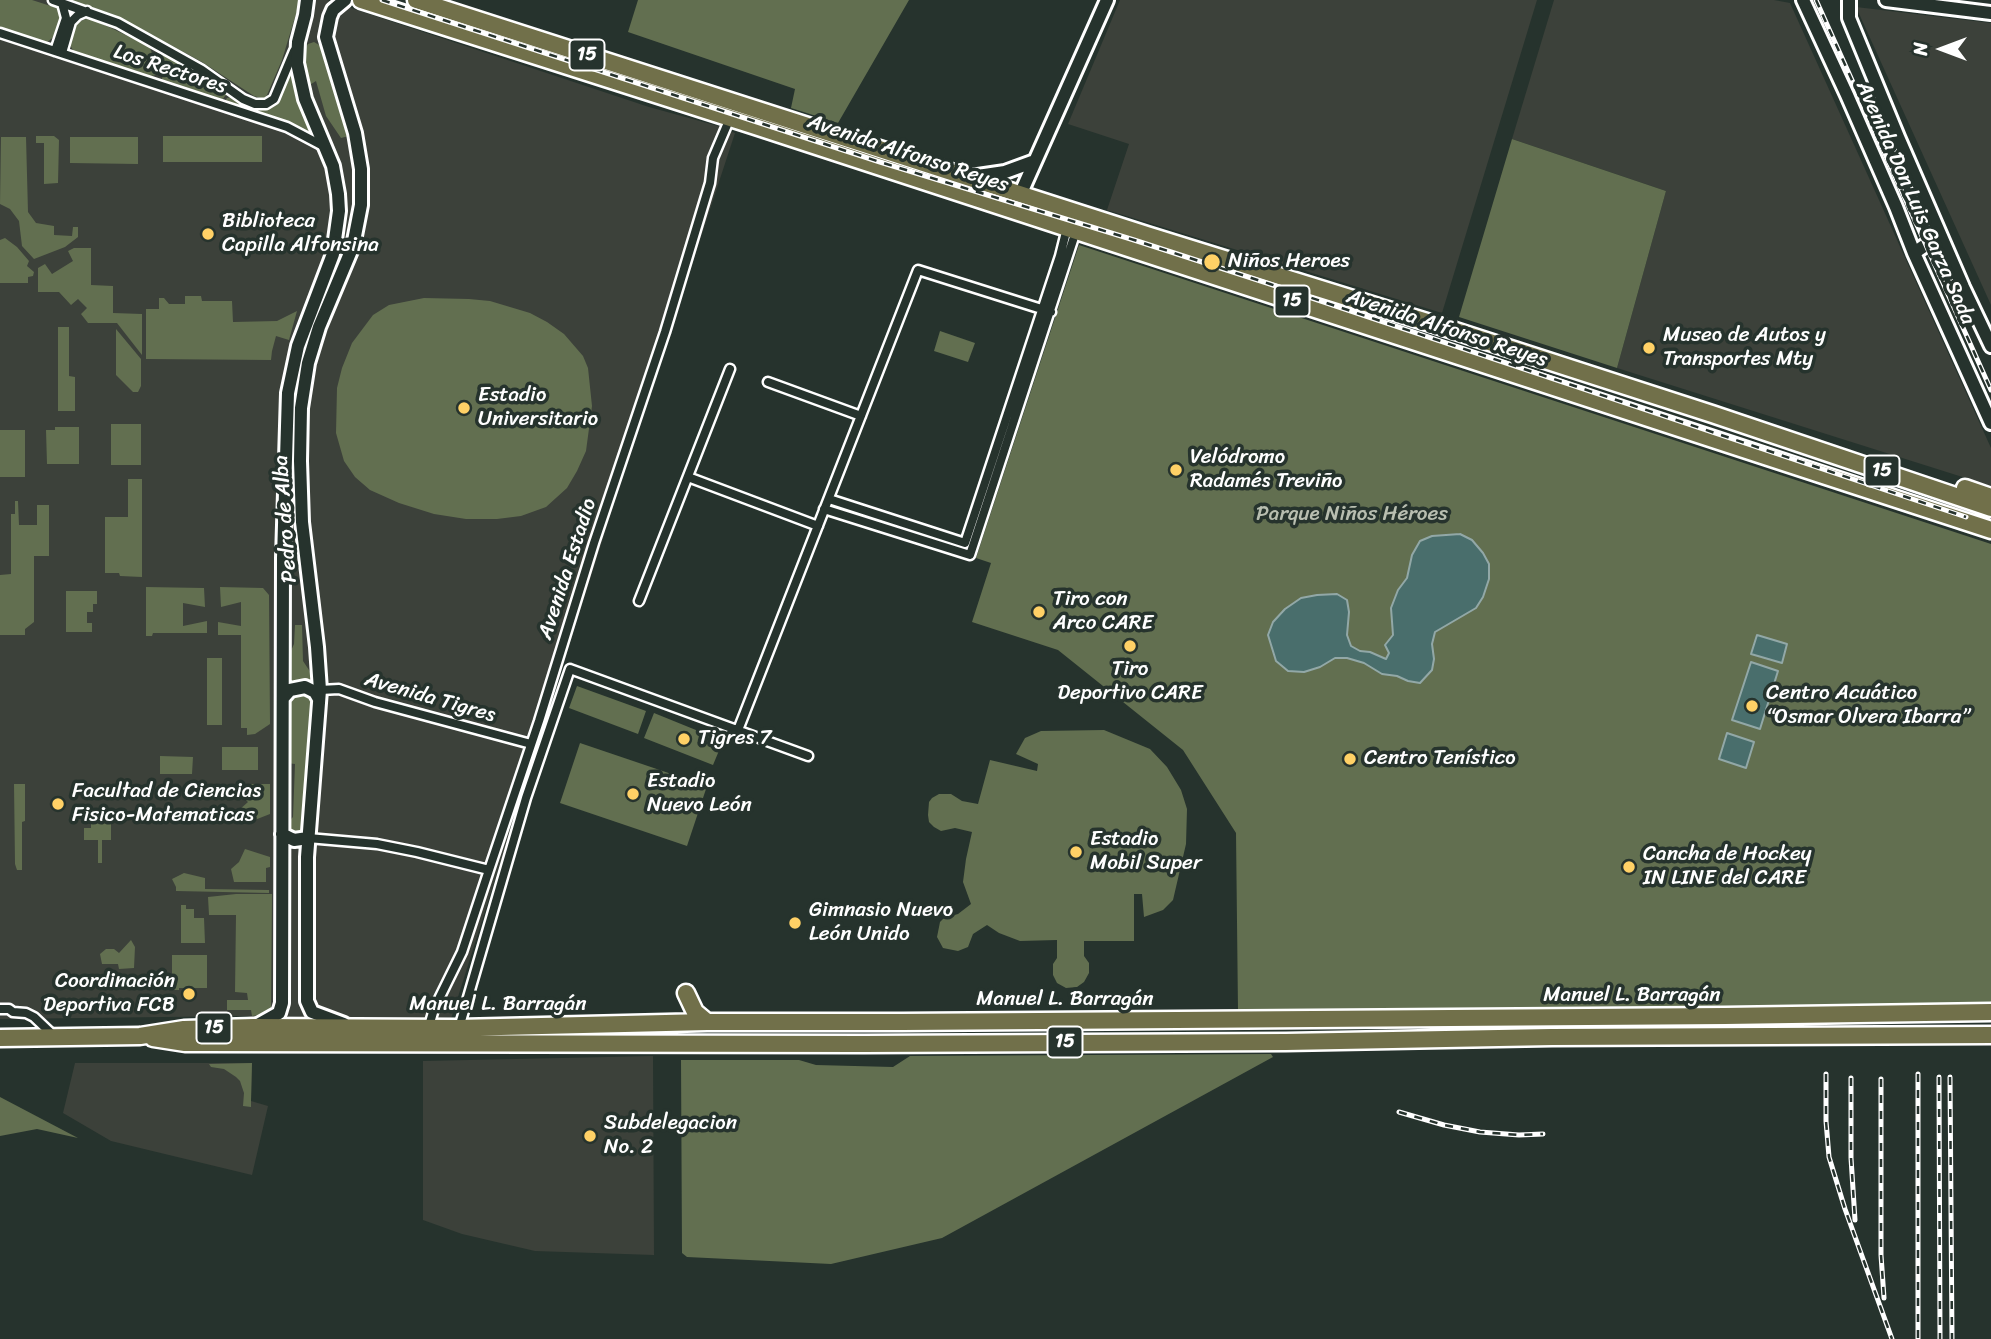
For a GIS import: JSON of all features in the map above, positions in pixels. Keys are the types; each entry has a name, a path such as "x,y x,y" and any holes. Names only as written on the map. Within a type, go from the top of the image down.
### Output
{"highway":[{"name":"15","path":"361,0 730,118"},
{"name":"15","path":"415,0 673,83"},
{"path":"609,79 673,83"},
{"name":"Avenida Alfonso Reyes","path":"673,83 1436,325 1991,508"},
{"name":"Avenida Alfonso Reyes","path":"730,118 1991,530"},
{"path":"1002,188 1044,221"},
{"path":"1323,291 1349,320"},
{"path":"1712,414 1720,412 1746,417 1991,497"},
{"path":"1665,423 1681,436 1991,540"},
{"path":"686,993 695,1012 707,1022"},
{"name":"Manuel L. Barragán","path":"0,1038 140,1036 184,1029 254,1027 459,1028 707,1022 1991,1012"},
{"path":"1955,1035 1970,1022 1991,1021"},
{"path":"599,1025 613,1030 702,1031 739,1028 756,1023"},
{"name":"Manuel L. Barragán","path":"140,1036 185,1043 875,1044 1991,1035"}],"street":[{"name":"Pedro de Alba","path":"254,1027 276,1015 282,1006 284,558 288,393 298,346 333,254 337,236 338,194 333,166 303,92 297,63 298,42 307,0"},
{"name":"Pedro de Alba","path":"345,0 333,10 326,28 327,42 355,134 361,169 361,205 355,239 314,340 305,378 301,408 301,511 317,647 319,694 308,838 308,1005 312,1012 318,1015 351,1026"},
{"path":"1020,195 1107,0"},
{"name":"Avenida Don Luis Garza Sada","path":"1803,0 1991,423"},
{"name":"Avenida Don Luis Garza Sada","path":"1849,0 1849,18 1853,28 1940,235 1991,346"},
{"path":"1886,0 1976,6 1991,13"},
{"path":"57,2 118,23 186,60 243,99 255,104 265,104 274,99 298,42 311,36 327,42"},
{"path":"57,2 66,18 59,52"},
{"path":"59,52 71,22 87,11"},
{"name":"Los Rectores","path":"0,33 287,127 326,148"},
{"name":"Avenida Estadio","path":"429,1027 434,1009 462,952 531,744 594,543 665,332 709,186 713,158 730,118"},
{"path":"969,178 1004,172 1035,161"},
{"path":"829,499 965,543 1047,311 1071,230"},
{"path":"1914,253 1940,235"},
{"path":"337,236 355,239"},
{"path":"738,730 918,270 1047,311"},
{"path":"824,509 970,555 1027,368"},
{"path":"639,601 730,369"},
{"path":"768,382 861,416"},
{"path":"688,477 818,526"},
{"path":"459,1028 526,798 570,669 808,756"},
{"path":"283,698 290,691 305,687 319,694"},
{"name":"Avenida Tigres","path":"319,694 339,689 374,702 531,744"},
{"path":"282,834 295,840 324,839 397,848 489,870"},
{"path":"0,1009 34,1017 55,1037"}],"shaded area":[{"path":"0,0 327,0 735,133 623,475 451,1019 257,1019 247,1016 0,1019"},
{"path":"1120,0 1537,0 1442,313 1107,210 1129,144 1068,124"},
{"path":"1554,0 1774,0 1790,3 1991,448 1991,486 1617,368 1666,191 1512,139"},
{"path":"1856,7 1991,23 1991,305"},
{"path":"653,1056 654,1255 535,1251 462,1234 423,1220 423,1061"},
{"path":"75,1063 252,1063 251,1101 268,1106 252,1175 111,1141 63,1113"}],"green space":[{"path":"0,0 32,0 57,8 62,21 56,35 45,44 0,29"},
{"path":"69,0 299,0 299,4 282,60 264,99 254,96 202,62 115,15"},
{"path":"638,0 909,0 838,123 791,108 795,89 628,32"},
{"path":"86,19 94,20 149,46 159,70 156,75 145,77 74,52 70,45 71,30 76,23"},
{"path":"314,42 321,46 324,52 349,136 341,138 326,116 316,81 308,86 303,70 303,52 308,44"},
{"path":"163,53 197,73 200,82 211,90 223,89 229,94 221,102 161,83 164,70"},
{"path":"291,68 311,133 280,120 224,103 231,97 248,106 267,108 280,99"},
{"path":"36,136 54,136 59,140 58,183 44,184 44,143 36,143"},
{"path":"163,136 262,136 262,162 163,162"},
{"path":"1,137 26,137 28,212 36,223 54,226 54,235 72,236 73,227 78,227 78,237 65,247 34,259 22,246 19,221 10,209 0,204"},
{"path":"70,137 138,137 138,164 70,163"},
{"path":"1512,139 1666,191 1617,368 1459,317"},
{"path":"5,238 29,261 27,266 34,272 33,276 28,277 28,283 0,283 0,240"},
{"name":"Parque Niños Héroes","path":"1079,245 1991,544 1991,1007 1238,1011 1236,833 1183,750 1058,650 972,622 991,563 976,558"},
{"path":"74,248 91,248 91,285 113,286 113,313 142,314 142,355 117,323 88,323 81,314 87,308 78,299 71,305 59,292 38,292 38,268 45,264 52,274 73,261 68,251"},
{"path":"185,296 201,296 202,301 232,301 233,322 277,321 297,311 289,340 276,336 271,360 146,359 146,309 159,309 159,298 164,298 169,304 185,304"},
{"name":"Estadio Universitario","path":"424,298 490,301 530,313 564,334 583,356 588,368 592,406 586,451 567,488 546,507 521,516 497,519 466,519 434,514 370,490 355,477 344,461 336,433 337,388 352,343 373,315 389,305"},
{"path":"58,327 69,327 69,376 75,377 75,411 58,411"},
{"path":"116,329 141,359 141,386 138,392 133,392 116,375"},
{"path":"940,331 975,343 968,362 934,351"},
{"path":"111,424 141,424 141,465 111,465"},
{"path":"55,427 79,427 79,464 47,464 46,430 55,430"},
{"path":"0,430 25,430 25,477 0,477"},
{"path":"128,479 142,479 142,577 105,573 105,517 128,517"},
{"path":"15,501 18,501 19,525 37,525 37,505 49,505 49,556 34,556 34,622 25,629 25,635 0,635 0,575 11,574 11,514 15,514"},
{"path":"146,587 204,588 205,607 183,603 183,626 207,621 207,633 153,633 152,636 146,636"},
{"path":"220,587 263,588 269,595 270,724 255,734 247,735 247,728 241,728 241,635 218,635 218,622 241,626 241,602 221,607"},
{"path":"66,591 97,591 97,604 93,604 93,612 87,612 87,623 92,623 92,632 66,632"},
{"path":"295,625 302,625 303,661 311,673 312,681 299,680 287,684 289,655 294,644"},
{"path":"207,658 222,658 222,725 207,725"},
{"name":"Tigres 7","path":"577,686 646,711 638,734 569,708"},
{"path":"303,690 313,697 303,827 297,836 288,829 288,822 293,817 295,764 287,763 288,700 290,695"},
{"name":"Tigres 7","path":"654,713 723,741 713,765 644,738"},
{"name":"Estadio Mobil Super","path":"1104,730 1150,749 1167,767 1181,790 1187,809 1186,844 1173,900 1163,910 1144,917 1142,894 1134,894 1134,941 1084,941 1084,956 1089,963 1089,973 1077,987 1066,988 1057,983 1053,975 1057,940 1020,941 987,925 973,934 968,947 958,951 943,948 937,937 940,922 958,914 971,904 963,882 972,832 955,828 941,831 934,827 929,822 929,802 939,794 951,794 962,801 978,804 990,760 1037,771 1038,764 1016,754 1025,738 1041,731"},
{"name":"Estadio Nuevo León","path":"580,743 707,786 687,846 560,803"},
{"path":"222,747 258,747 258,770 222,770"},
{"path":"160,756 193,757 192,774 160,774"},
{"path":"14,784 25,784 22,870 17,870 15,864"},
{"path":"243,784 270,784 270,814 247,823 239,810 248,802 236,791"},
{"path":"91,818 111,818 111,840 102,840 102,863 98,863 98,840 84,840 84,828 91,828"},
{"path":"245,849 270,857 270,867 266,868 266,882 234,882 231,869 239,862"},
{"path":"184,873 205,878 205,889 269,890 269,893 176,891 172,879"},
{"path":"272,894 271,1008 261,1015 252,1016 251,1010 227,1010 227,1000 248,1000 247,993 235,992 236,915 209,915 208,897"},
{"path":"181,905 186,905 186,909 194,909 194,918 204,918 205,943 181,943"},
{"path":"131,940 135,947 134,968 119,969 118,964 102,964 100,954 106,949 114,949 119,953"},
{"path":"172,955 207,955 207,988 172,990"},
{"path":"1271,1054 1273,1057 942,1238 831,1264 687,1257 682,1253 681,1060 799,1060 816,1065 893,1067 910,1056"},
{"path":"252,1063 251,1107 243,1106 244,1093 240,1081 224,1069 211,1067 209,1064"},
{"path":"0,1097 78,1138 37,1129 0,1136"}],"water":[{"path":"1460,534 1472,540 1483,553 1489,564 1489,579 1476,608 1435,632 1432,670 1420,683 1382,674 1364,663 1347,658 1335,658 1304,672 1288,671 1276,661 1268,635 1273,622 1301,598 1337,594 1347,600 1347,635 1351,646 1386,659 1389,653 1385,645 1393,635 1391,608 1398,590 1407,578 1412,555 1420,541 1432,536"},
{"path":"1757,635 1787,644 1782,663 1751,654"},
{"path":"1751,662 1778,671 1760,729 1732,720"},
{"path":"1727,733 1754,742 1746,768 1719,759"}],"railway":[{"path":"382,0 880,162 1270,284 1966,517"},
{"path":"1816,0 1991,390"},
{"path":"1826,1074 1829,1157 1892,1339"},
{"path":"1918,1074 1918,1339"},
{"path":"1939,1077 1940,1339"},
{"path":"1950,1077 1952,1339"},
{"path":"1851,1078 1851,1158 1855,1220"},
{"path":"1881,1079 1881,1255 1884,1298"},
{"path":"1399,1112 1480,1132 1543,1134"}],"place":[{"name":"Biblioteca Capilla Alfonsina","path":"208,234"},
{"name":"Niños Heroes","path":"1212,262"},
{"name":"Museo de Autos y Transportes Mty","path":"1649,348"},
{"name":"Estadio Universitario","path":"464,408"},
{"name":"Velódromo Radamés Treviño","path":"1176,470"},
{"name":"Tiro con Arco CARE","path":"1039,612"},
{"name":"Tiro Deportivo CARE","path":"1130,646"},
{"name":"Centro Acuático “Osmar Olvera Ibarra”","path":"1752,706"},
{"name":"Tigres 7","path":"684,739"},
{"name":"Centro Tenístico","path":"1350,759"},
{"name":"Estadio Nuevo León","path":"633,794"},
{"name":"Facultad de Ciencias Fisico-Matematicas","path":"58,804"},
{"name":"Estadio Mobil Super","path":"1076,852"},
{"name":"Cancha de Hockey IN LINE del CARE","path":"1629,867"},
{"name":"Gimnasio Nuevo León Unido","path":"795,923"},
{"name":"Coordinación Deportiva FCB","path":"189,994"},
{"name":"Subdelegacion No. 2","path":"590,1136"}]}
